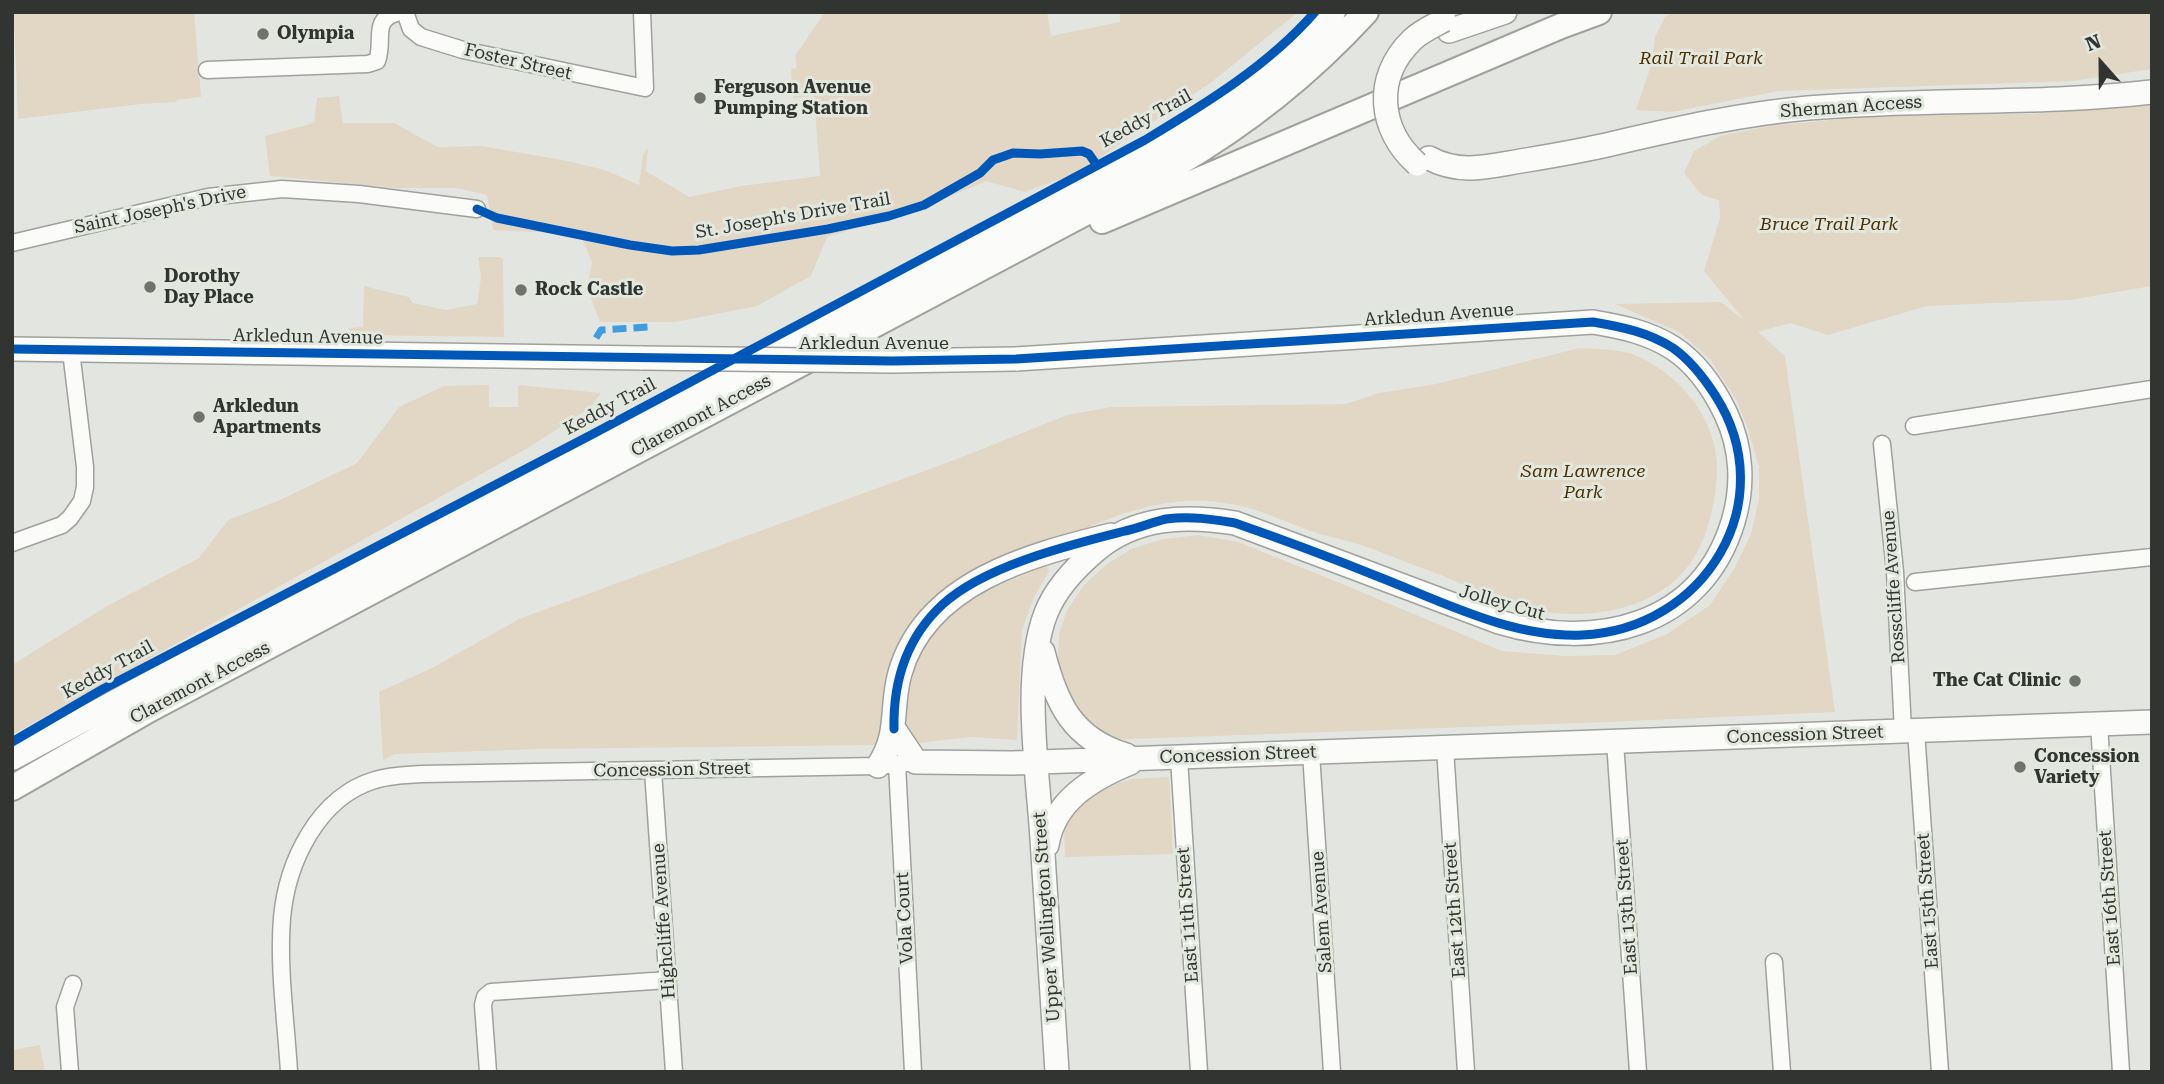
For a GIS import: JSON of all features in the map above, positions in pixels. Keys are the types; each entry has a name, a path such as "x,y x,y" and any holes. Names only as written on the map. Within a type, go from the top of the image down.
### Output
{"main road":[{"name":"Claremont Access","path":"12,758 1126,166 1191,129 1250,88 1293,52 1333,12"},
{"name":"Claremont Access","path":"12,788 145,712 1174,166 1268,105 1310,69 1366,12"},
{"name":"Sherman Access","path":"1469,12 1446,25 1428,42 1412,58 1403,76 1400,109 1405,129 1423,161 1469,168 1502,166 1524,160 1555,157 1697,124 1809,108 1916,102 2022,101 2152,92"},
{"name":"Sherman Access","path":"1446,25 1505,12"},
{"path":"912,304 1016,263 1116,214 1599,12"},
{"name":"Jolley Cut","path":"1037,762 1035,693 1040,640 1046,614 1071,574 1102,545 1130,530 1166,520 1200,517 1235,523 1466,610 1540,632 1583,635 1608,631 1651,619 1690,593 1720,554 1737,510 1740,477 1737,444 1721,404 1708,384 1675,349 1636,330 1593,322 1567,323"},
{"name":"Arkledun Avenue","path":"12,349 892,361 1016,359 1567,323"},
{"path":"897,764 894,729 897,683 906,656 919,633 943,604 976,581 1024,561 1064,547 1130,530"},
{"path":"1040,640 1048,671 1064,709 1078,730 1111,751 1139,759"},
{"name":"Concession Street","path":"897,764 1179,758 2152,722"},
{"path":"894,729 886,753 897,764"},
{"path":"1043,865 1049,833 1069,798 1111,770 1139,759"},
{"name":"Upper Wellington Street","path":"1037,762 1057,1072"}],"street":[{"path":"206,70 368,64 377,61 380,54 381,24 384,18 399,12"},
{"name":"Foster Street","path":"405,12 411,29 421,37 463,50 645,88 642,12"},
{"name":"Saint Joseph's Drive","path":"12,243 198,199 282,189 331,191 477,209"},
{"path":"12,543 62,525 82,502 85,467 71,351"},
{"path":"1914,426 2152,389"},
{"name":"Rosscliffe Avenue","path":"1882,444 1910,731"},
{"path":"1915,582 2152,557"},
{"name":"East 16th Street","path":"2099,724 2121,1072"},
{"name":"East 15th Street","path":"1910,731 1940,1072"},
{"name":"East 13th Street","path":"1615,742 1638,1072"},
{"name":"East 12th Street","path":"1445,748 1466,1072"},
{"name":"Salem Avenue","path":"1311,752 1332,1072"},
{"name":"East 11th Street","path":"1179,758 1199,1072"},
{"name":"Concession Street","path":"289,1072 282,950 284,908 289,883 314,824 332,805 356,787 376,779 399,775 897,764"},
{"name":"Vola Court","path":"897,764 913,1072"},
{"name":"Highcliffe Avenue","path":"653,771 674,1072"},
{"path":"1774,962 1782,1072"},
{"path":"488,1072 483,1005 485,997 499,990 668,980"},
{"path":"70,1072 65,1007 73,984"}],"green space":[{"path":"14,12 194,12 201,97 18,119"},
{"path":"825,12 1047,12 1051,36 1120,22 1120,12 1298,12 1213,81 1079,172 1025,192 986,181 925,207 827,237 811,276 757,306 675,322 600,322 587,288 592,263 581,234 493,230 487,195 457,188 397,188 270,176 265,136 314,123 317,98 339,96 343,123 394,123 438,147 482,146 567,161 605,170 639,185 643,155 648,147 646,171 689,197 741,186 820,176 814,96 793,98 791,69 797,68 795,56"},
{"name":"Rail Trail Park","path":"1675,12 2152,12 2152,69 2073,81 1779,91 1672,112 1636,110 1652,63 1655,37 1665,17"},
{"name":"Bruce Trail Park","path":"2152,105 2152,286 2070,300 1927,306 1828,335 1790,323 1758,332 1785,356 1835,712 1102,740 1064,692 1058,662 1059,634 1067,610 1084,585 1107,564 1133,548 1164,539 1198,535 1238,542 1502,651 1565,656 1615,655 1667,634 1710,605 1734,569 1751,534 1759,499 1759,467 1748,429 1737,401 1710,359 1679,332 1615,304 1721,302 1745,321 1704,271 1720,218 1719,200 1702,195 1684,173 1694,151 1720,136 1770,126 1881,115 2030,114"},
{"path":"478,257 503,259 504,337 349,335 349,328 363,327 364,286 409,297 413,303 446,310 477,304 481,277"},
{"name":"Sam Lawrence Park","path":"1579,348 1627,353 1659,368 1689,395 1709,428 1715,446 1715,496 1700,547 1675,581 1639,602 1597,613 1534,610 1495,598 1370,548 1320,534 1257,511 1221,502 1178,502 1122,514 990,565 952,585 936,598 908,630 897,651 887,686 880,745 541,749 395,754 383,760 379,692 432,668 519,619 957,459 1067,415 1111,407 1346,404 1379,393 1436,384"},
{"path":"489,385 489,407 518,407 518,385 601,393 591,407 528,448 12,735 12,665 107,606 199,558 228,520 280,500 357,463 399,407 444,386"},
{"path":"1042,563 1050,570 1034,597 1022,630 1017,740 971,737 910,744 904,716 912,670 937,628 973,597"},
{"path":"1169,777 1173,854 1065,857 1064,827 1070,814 1097,789 1133,779"},
{"path":"40,1045 45,1072 12,1072 12,1050"}],"marked path":[{"path":"596,338 601,330 648,327"}],"cycle path":[{"name":"Keddy Trail","path":"12,742 103,689 591,435 1145,140 1213,98 1256,67 1297,32 1315,12"},
{"name":"St. Joseph's Drive Trail","path":"477,209 497,218 630,245 672,251 699,250 889,216 924,205 980,173 993,160 1013,153 1082,151 1089,154 1096,164"},
{"path":"12,349 892,361 1016,359 1593,322 1644,334 1673,348 1706,382 1734,436 1740,477 1735,517 1720,553 1696,585 1664,610 1626,628 1582,635 1530,631 1504,625 1235,523 1201,518 1166,519 1030,558 1005,567 961,590 931,617 911,645 896,694 894,729"}],"place":[{"name":"Olympia","path":"263,34"},
{"name":"Ferguson Avenue Pumping Station","path":"700,98"},
{"name":"Dorothy Day Place","path":"150,287"},
{"name":"Rock Castle","path":"521,290"},
{"name":"Arkledun Apartments","path":"199,417"},
{"name":"The Cat Clinic","path":"2075,681"},
{"name":"Concession Variety","path":"2020,767"}]}
